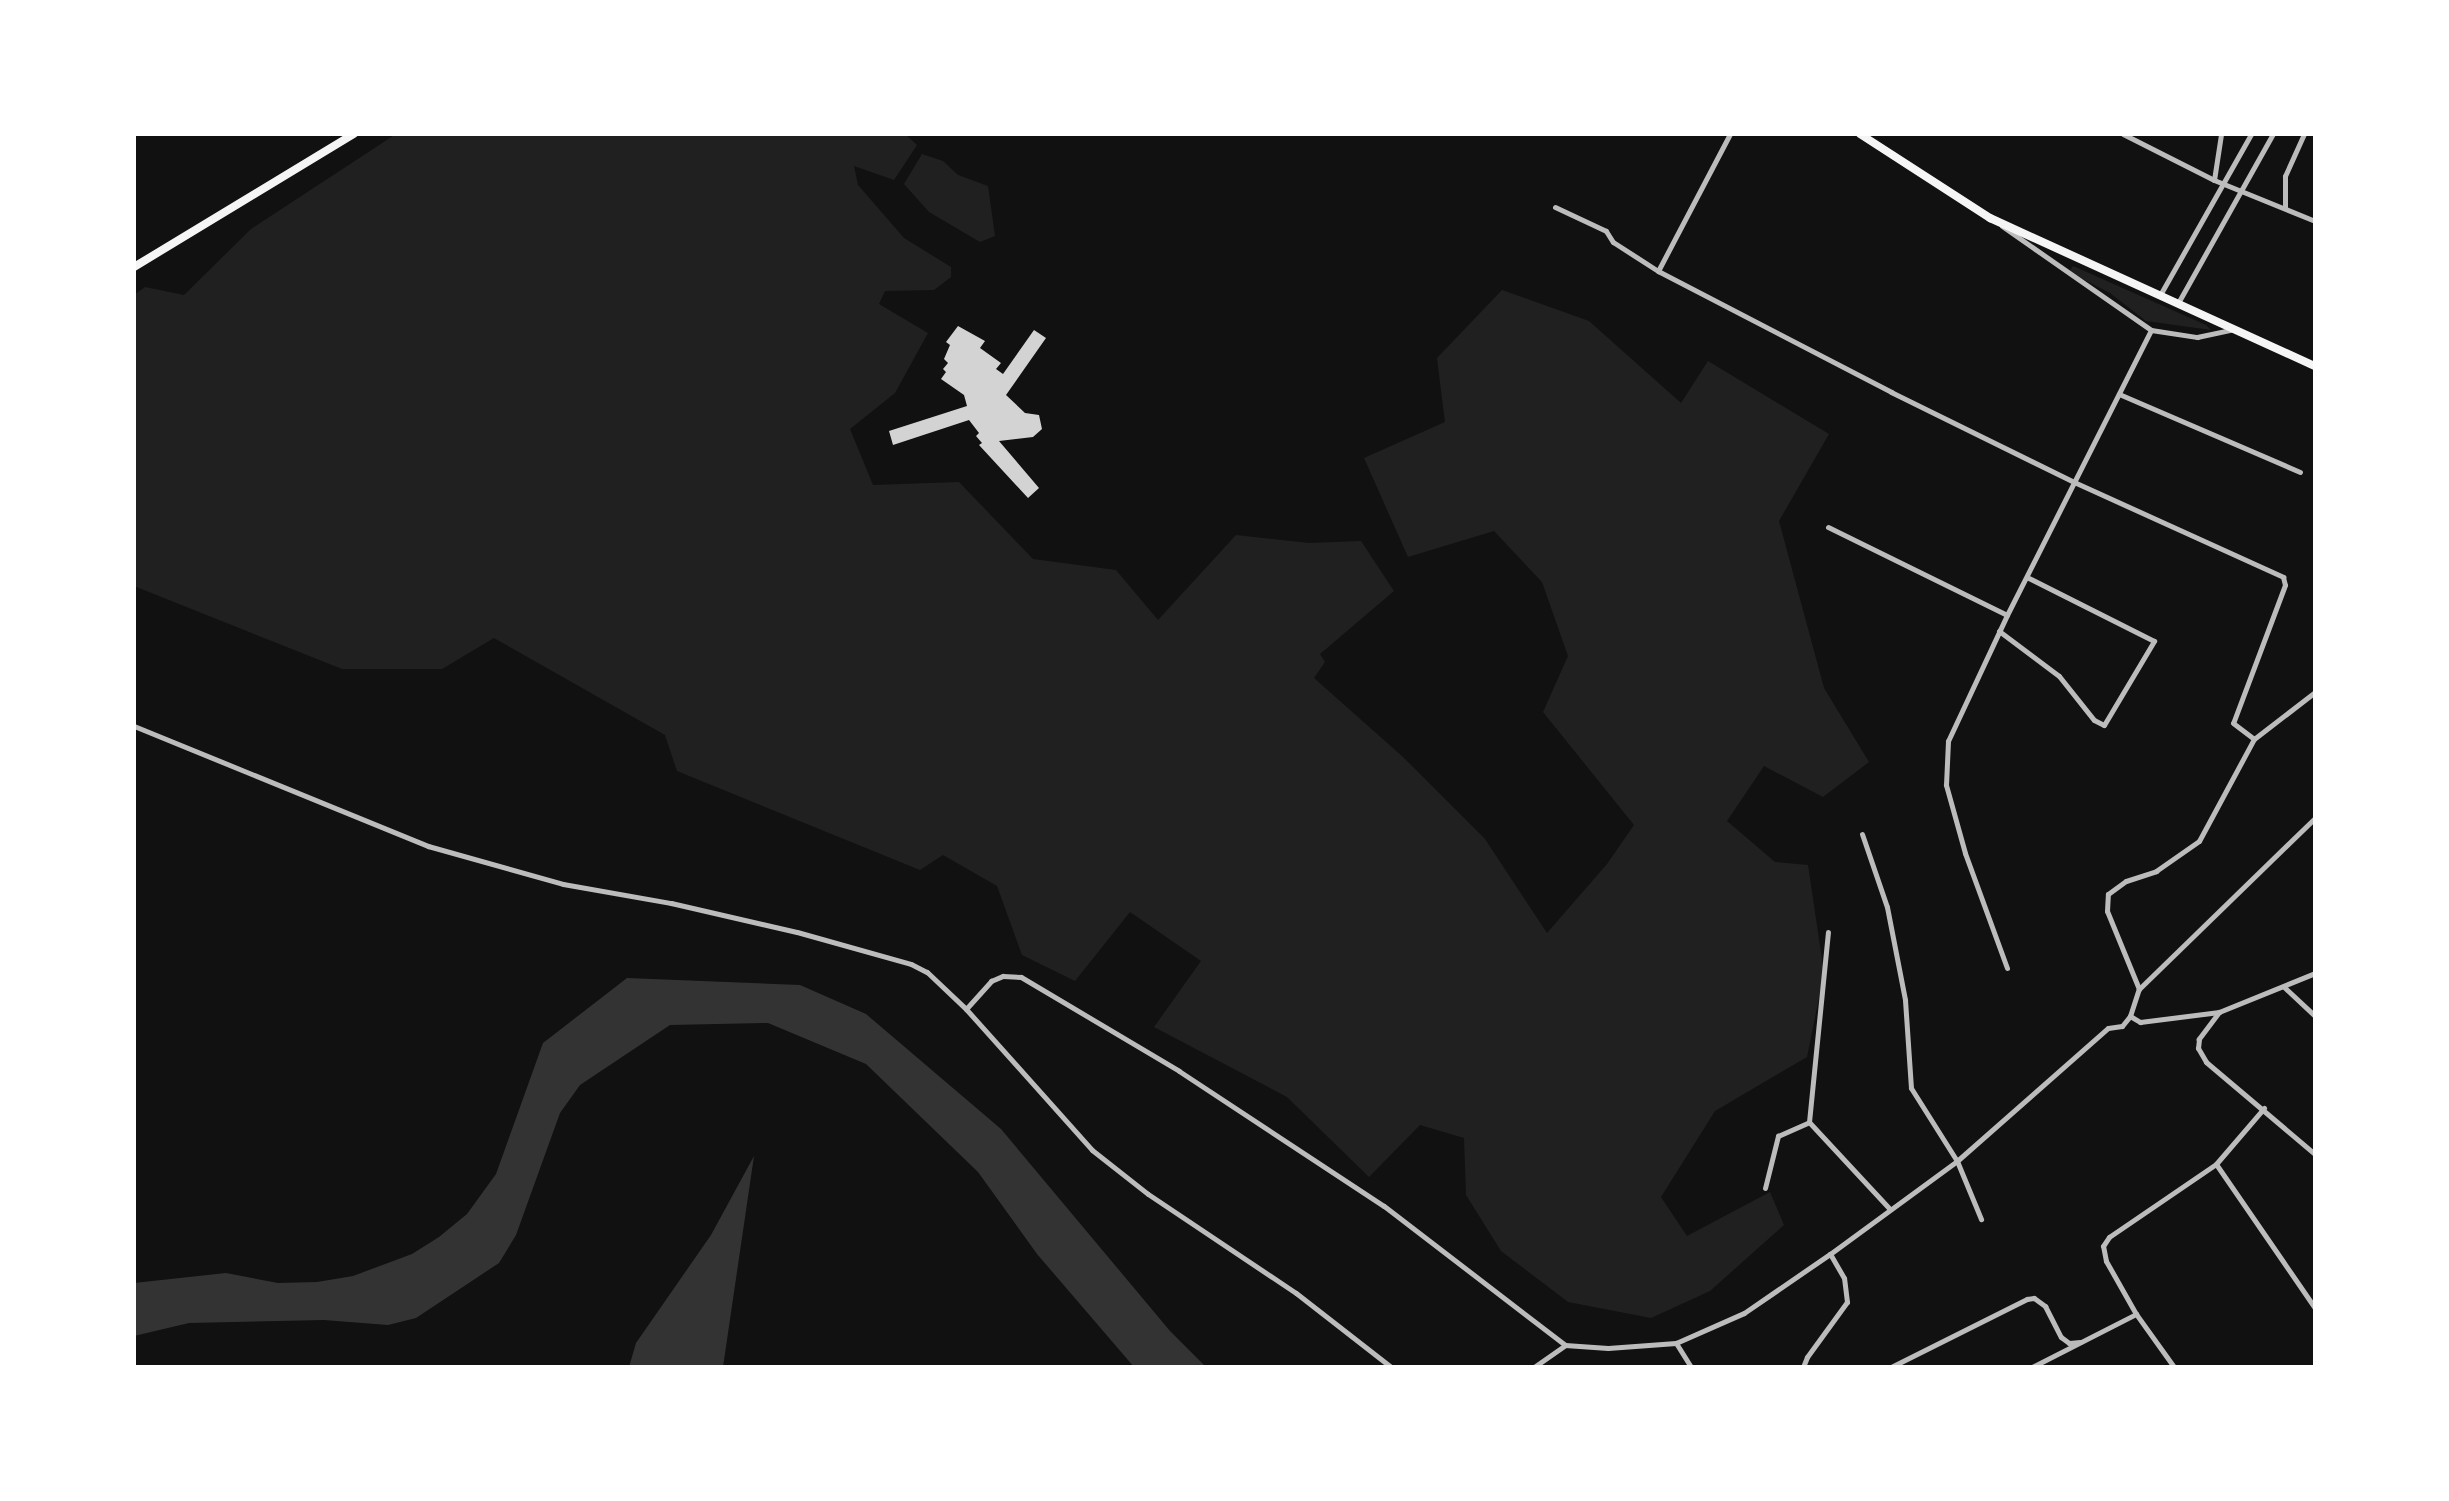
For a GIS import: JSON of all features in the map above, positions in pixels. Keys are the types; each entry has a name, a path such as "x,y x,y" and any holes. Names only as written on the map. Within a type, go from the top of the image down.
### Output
{"main road":[{"path":"134,267 354,134"},
{"path":"1860,134 1990,218 2315,366"}],"street":[{"path":"1658,271 1730,134"},
{"path":"2123,134 2214,180 2315,221"},
{"path":"2214,180 2221,134"},
{"path":"2160,295 2251,134"},
{"path":"2177,303 2273,134"},
{"path":"2285,207 2285,176 2304,134"},
{"path":"1555,207 1606,231 1613,242 1658,271 2074,482 2283,577 2285,585 2233,723 2254,739"},
{"path":"1990,218 2151,330 2197,337 2235,329"},
{"path":"2007,968 1965,853 1946,785 1948,741 1999,631 2151,330"},
{"path":"2119,394 2300,472"},
{"path":"1828,527 2007,615"},
{"path":"1999,631 2059,676 2094,720 2104,725 2154,641 2027,577"},
{"path":"2139,989 2107,911 2108,894 2126,881 2156,871 2199,841 2254,739 2315,692"},
{"path":"134,726 428,846 563,884 713,912 911,964 942,984 1092,1150 1148,1194 1296,1293 1391,1367"},
{"path":"966,1009 991,981 1003,976 1021,977 1179,1071 1384,1206 1565,1345 1608,1348 1676,1343 1744,1313 1830,1254 1957,1161 2108,1028 2122,1026 2130,1016 2139,989 2315,818"},
{"path":"1862,834 1890,923 1905,1000 1911,1088 1957,1161 1981,1219"},
{"path":"1828,932 1809,1122 1889,1208"},
{"path":"2130,1016 2140,1022 2219,1012 2315,973"},
{"path":"2284,987 2315,1016"},
{"path":"2219,1012 2199,1039 2198,1048 2206,1062 2315,1154"},
{"path":"2174,1367 2136,1314 2106,1261 2103,1246 2109,1237 2216,1164 2264,1108"},
{"path":"1765,1188 1778,1136 1809,1122"},
{"path":"2216,1164 2315,1308"},
{"path":"1803,1367 1847,1302 1844,1278 1830,1254"},
{"path":"1891,1367 2034,1298 2045,1306 2061,1337 2069,1343 2080,1342"},
{"path":"2032,1367 2136,1314"},
{"path":"1676,1343 1691,1367"},
{"path":"1534,1367 1565,1345"}],"shaded area":[{"path":"396,134 905,134 917,145 894,180 854,166 858,185 904,238 951,267 951,277 934,290 885,291 879,304 928,333 895,393 850,429 873,485 959,482 1033,559 1116,570 1158,620 1236,535 1309,543 1361,541 1394,591 1320,654 1325,662 1314,678 1403,757 1485,839 1547,933 1607,864 1634,825 1543,712 1568,656 1542,582 1494,531 1408,557 1364,458 1445,422 1437,358 1502,290 1589,321 1681,403 1708,361 1829,434 1779,521 1824,688 1869,762 1823,797 1764,766 1727,821 1775,862 1808,865 1824,973 1807,1057 1715,1111 1661,1197 1687,1236 1770,1192 1784,1225 1710,1291 1651,1318 1568,1302 1501,1251 1466,1195 1464,1138 1420,1125 1369,1177 1287,1097 1154,1027 1201,961 1130,912 1075,981 1022,955 997,886 943,855 920,870 677,771 665,735 494,638 442,669 342,669 134,586 134,295 145,287 184,295 251,229"},
{"path":"922,154 943,161 958,175 988,186 995,236 980,242 929,212 904,184"},
{"path":"2073,266 2206,325 2211,330 2146,321 2110,293 2069,272"},
{"path":"627,978 800,985 866,1014 1001,1129 1170,1331 1206,1367 1134,1367 1037,1254 978,1172 866,1064 768,1023 670,1025 580,1085 560,1113 516,1235 499,1263 416,1318 388,1325 324,1320 189,1323 134,1336 134,1283 226,1273 278,1283 317,1282 353,1276 412,1254 439,1237 467,1214 496,1174 543,1043"},
{"path":"754,1156 723,1367 629,1367 636,1343 711,1235"}],"building":[{"path":"958,326 985,341 980,348 1001,363 996,369 1003,374 1034,330 1046,338 1006,395 1025,413 1039,415 1042,429 1033,437 999,441 1039,488 1028,498 979,445 982,443 976,436 979,433 969,420 893,445 889,431 967,406 964,395 941,379 948,363 944,359 950,345 946,342"}]}
